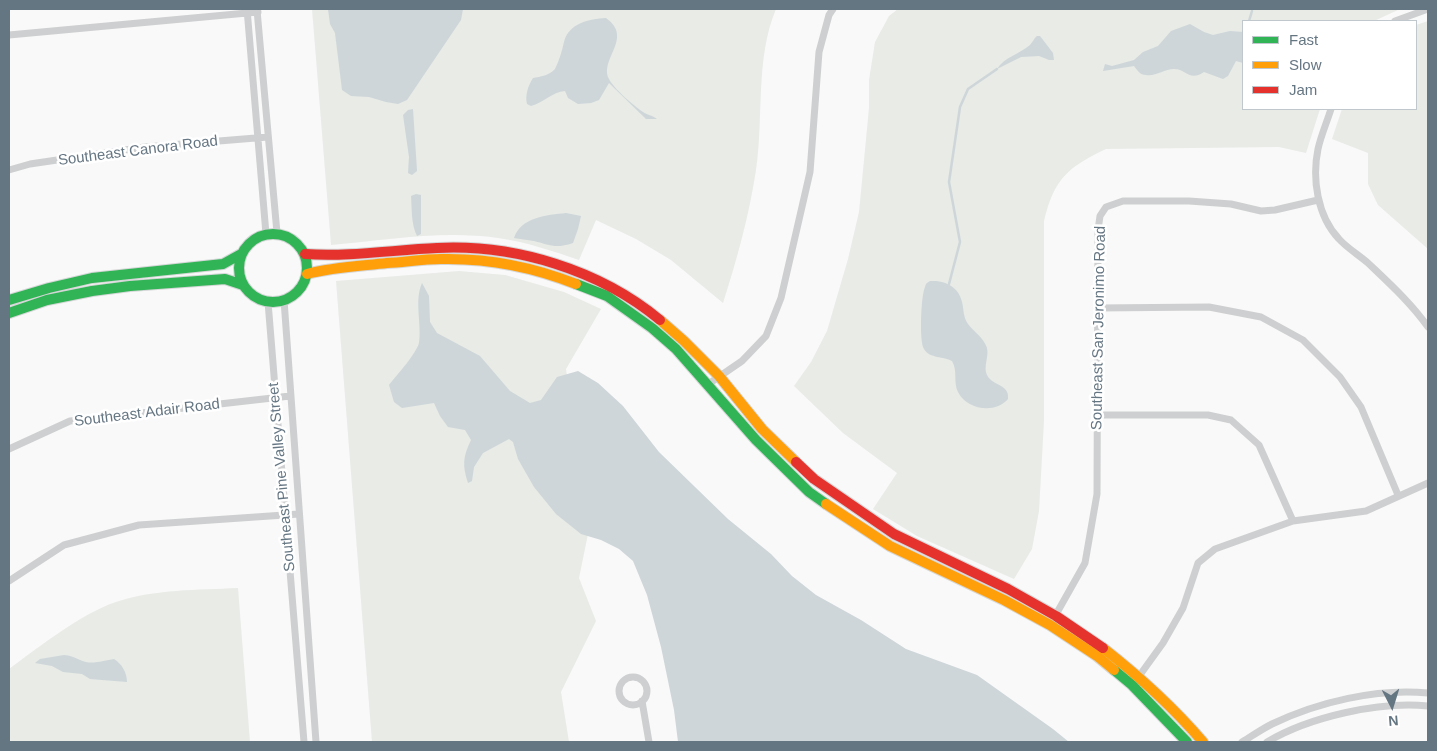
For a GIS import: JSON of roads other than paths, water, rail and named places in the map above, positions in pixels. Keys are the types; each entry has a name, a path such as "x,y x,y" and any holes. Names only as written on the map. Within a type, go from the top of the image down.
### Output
{"street":[{"path":"707,385 742,362 766,336 781,298 810,172 819,52 829,15 833,9"},
{"path":"1399,20 1428,9"},
{"path":"9,35 258,10 278,233"},
{"path":"247,11 266,234"},
{"path":"1331,110 1318,148 1315,174 1318,200 1329,226 1338,238 1414,307 1428,327"},
{"name":"Southeast Canora Road","path":"9,170 30,164 145,147 268,137"},
{"name":"Southeast San Jeronimo Road","path":"1053,620 1085,563 1097,494 1097,308 1098,230 1100,216 1106,207 1123,201 1189,201 1231,204 1260,211 1275,210 1318,200"},
{"path":"278,233 289,237 298,244 305,254 308,264 307,274 299,290 284,300 268,302 258,299 243,285 239,275 238,264 247,244 266,234 278,233"},
{"path":"305,254 331,256 439,248 476,248 514,253 565,267 611,287 658,318 684,341 719,376 762,429 814,479 894,534 1008,589 1053,620 1132,685 1187,742"},
{"path":"9,300 92,278 223,264 241,254"},
{"path":"307,274 330,268 440,259 485,261 527,268 561,278 607,296 652,328 676,350 756,440 809,492 890,546 1004,600 1053,620 1101,646 1139,676 1178,713 1203,742"},
{"path":"140,272 141,285"},
{"path":"9,313 48,300 92,291 141,285 225,279 243,285"},
{"name":"Southeast Pine Valley Street","path":"284,300 316,742"},
{"name":"Southeast Pine Valley Street","path":"268,302 304,742"},
{"path":"1097,308 1209,307 1261,317 1303,340 1340,377 1361,407 1398,495"},
{"name":"Southeast Adair Road","path":"9,449 70,421 290,396"},
{"path":"1098,415 1208,415 1231,420 1259,445 1293,521"},
{"path":"1132,685 1163,643 1183,608 1198,563 1215,549 1293,521 1366,511 1428,482"},
{"path":"9,581 64,545 139,525 299,514"},
{"path":"297,653 309,652"},
{"path":"1242,742 1274,723 1332,701 1393,692 1428,693"},
{"path":"1413,705 1414,692"},
{"path":"1345,713 1347,699"},
{"path":"642,701 648,742"},
{"path":"1267,742 1280,735 1335,714 1394,705 1428,706"},
{"path":"1274,723 1280,735"}],"waterway":[{"path":"1249,20 1252,11"},
{"path":"949,284 960,242 949,182 960,107 968,89 997,69"}]}
